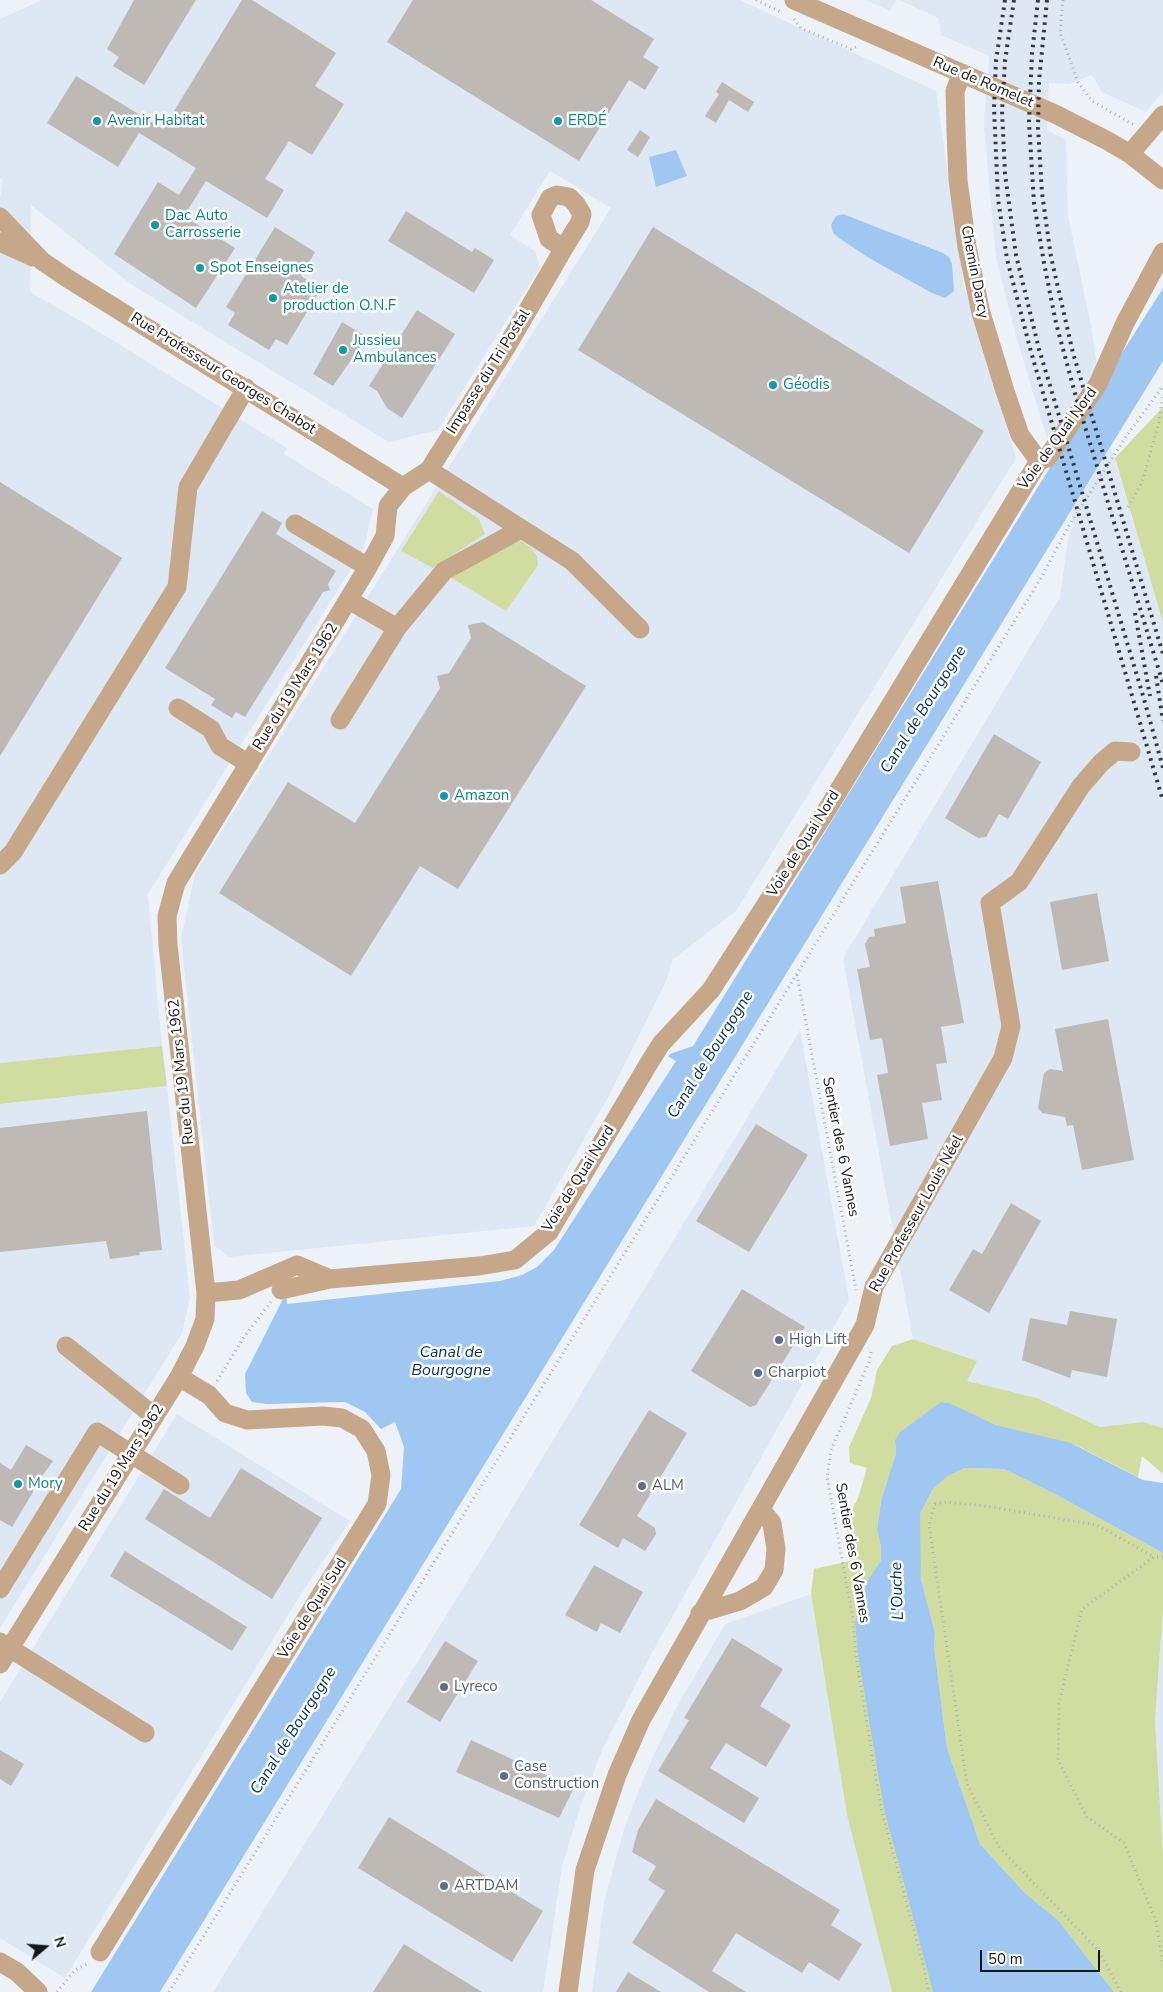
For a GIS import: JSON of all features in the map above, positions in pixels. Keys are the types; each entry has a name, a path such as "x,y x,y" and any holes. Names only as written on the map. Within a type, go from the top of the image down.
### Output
{"street":[{"name":"Rue de Romelet","path":"794,0 1055,114 1130,154 1162,178"},
{"name":"Chemin Darcy","path":"962,74 955,91 956,131 958,180 967,247 981,313 997,369 1020,435 1033,450 1039,461"},
{"path":"1130,154 1157,122"},
{"name":"Rue Professeur Georges Chabot","path":"0,217 42,261"},
{"name":"Rue Professeur Georges Chabot","path":"0,242 42,261 404,487"},
{"name":"Impasse du Tri Postal","path":"404,487 429,470 564,248"},
{"name":"Voie de Quai Nord","path":"281,1290 330,1278 479,1266 515,1260 549,1232 661,1044 712,990 817,824 1039,461 1047,458 1098,384 1124,322 1163,252"},
{"path":"0,865 13,852 177,587 188,487 246,388"},
{"path":"429,470 572,561 640,629"},
{"name":"Rue du 19 Mars 1962","path":"3,1651 179,1377 195,1346 205,1319 206,1293 168,945 167,916 176,882 368,568 385,536 388,506 404,487"},
{"path":"296,524 368,568"},
{"path":"340,720 397,628 444,571 521,529"},
{"path":"349,600 397,628"},
{"path":"178,708 211,729 220,746 249,764"},
{"name":"Rue Professeur Louis Néel","path":"568,1992 579,1905 595,1837 617,1775 641,1720 865,1325 874,1287 1004,1058 1011,1026 990,903 1019,882 1076,793 1100,763 1115,751 1131,752"},
{"name":"Voie de Quai Nord","path":"206,1293 239,1290 297,1265 330,1278"},
{"path":"66,1346 154,1416"},
{"name":"Voie de Quai Sud","path":"100,1952 378,1504 381,1475 376,1451 362,1429 342,1418 322,1416 247,1420 225,1413 209,1395 179,1377"},
{"path":"0,1589 97,1432 180,1485"},
{"path":"700,1613 740,1601 764,1587 774,1570 776,1549 772,1523 761,1510"},
{"path":"3,1651 145,1733"},
{"path":"0,1962 17,1972 38,1992"}],"path":[{"path":"1063,0 1060,32 1082,89 1092,101 1136,127 1157,122"},
{"path":"169,1992 1041,578 1067,529 1125,438 1163,386"},
{"path":"1128,507 1142,482 1162,412 1163,395"},
{"name":"Sentier des 6 Vannes","path":"797,975 857,1296"},
{"path":"209,1395 244,1337 281,1290"},
{"name":"Sentier des 6 Vannes","path":"865,1325 871,1348 869,1362 832,1450 827,1477 853,1619 856,1656 880,1808 924,1967 928,1992"},
{"path":"1120,1992 1098,1951 999,1847 967,1784 929,1525 935,1504 947,1502 985,1506 1097,1525 1154,1557"},
{"path":"1163,1556 1154,1557 1082,1609 1059,1703 1058,1760 1087,1817 1124,1843 1156,1921 1163,1963"},
{"path":"57,1992 75,1970 88,1964 100,1952"}],"shaded area":[{"path":"42,0 740,0 936,91 964,286 1016,458 736,911 672,960 667,979 607,1099 534,1226 229,1257 214,1245 181,939 195,873 611,208 550,171 510,235 535,251 540,267 438,430 389,442 132,285 31,205 30,292 96,330 287,448 284,454 373,509 364,548 148,894 162,1046 0,1063 0,198 3,181 0,177 0,19"},
{"path":"866,0 896,0 890,11"},
{"path":"900,0 1163,0 1163,92 1146,112 1102,92 1092,75 1069,84 1049,83 1047,130 1066,140 1068,216 1092,331 1097,367 1087,382 1092,400 1054,461 1016,336 996,258 984,127 989,56 941,35 938,18"},
{"path":"1111,447 1163,623 1163,1428 1143,1422 1100,1427 1037,1398 966,1381 977,1361 913,1339 843,958 1060,597 1069,533 1074,524 1071,512"},
{"path":"800,1030 849,1300 652,1653 603,1748 579,1810 562,1867 543,1992 213,1992 496,1535"},
{"path":"167,1086 190,1298 182,1333 0,1628 0,1104"},
{"path":"177,1414 350,1521 301,1594 65,1978 0,1938 0,1702"},
{"path":"811,1594 847,1815 892,1992 592,1992 604,1902 624,1829 644,1777 674,1712 725,1624"},
{"path":"1163,1609 1163,1856 1155,1720"}],"green space":[{"path":"1163,407 1163,623 1115,458"},
{"path":"439,491 479,519 485,534 433,568 401,551"},
{"path":"522,541 537,556 538,565 506,611 450,577 504,545"},
{"path":"162,1046 167,1086 0,1104 0,1063"},
{"path":"913,1339 977,1361 967,1381 1037,1398 1100,1427 1143,1422 1163,1428 1163,1474 1142,1456 1138,1477 1076,1445 996,1425 945,1402 895,1440 896,1453 881,1501 877,1528 881,1547 881,1562 869,1578 858,1604 933,1992 892,1992 847,1815 811,1594 814,1569 850,1561 846,1521 858,1498 867,1468 850,1463 849,1447 871,1398 877,1370 892,1346"},
{"path":"965,1468 1004,1469 1053,1493 1163,1553 1163,1609 1155,1720 1163,1856 1163,1992 1114,1992 1058,1920 1026,1894 980,1844 947,1748 934,1645 935,1633 921,1579 919,1532 920,1514 933,1489 948,1476"}],"water":[{"path":"676,150 687,176 656,187 649,157"},
{"path":"843,214 949,257 952,264 954,291 945,298 932,293 869,258 839,238 833,233 831,225 836,216"},
{"name":"Canal de Bourgogne","path":"1163,288 1163,361 160,1992 91,1992 401,1489 404,1447 395,1422 381,1429 365,1412 345,1402 267,1404 252,1402 246,1393 245,1374 284,1297 518,1270 541,1255 561,1229 670,1054 693,1046 1049,469"},
{"name":"L'Ouche","path":"941,1402 949,1403 996,1425 1071,1443 1143,1480 1163,1483 1163,1553 1053,1493 1004,1469 965,1468 948,1476 933,1489 920,1514 921,1579 935,1633 934,1645 947,1748 980,1844 1026,1894 1058,1920 1114,1992 933,1992 884,1809 858,1655 855,1622 863,1592 869,1578 881,1561 881,1547 877,1529 881,1501 896,1453 895,1440 900,1432"}],"pier":[{"path":"666,1055 676,1061 554,1250 537,1267 522,1275 500,1281 287,1304 286,1294 498,1272 517,1267 532,1259 548,1245"}],"building":[{"path":"134,0 196,0 144,85 113,66 119,57 107,49"},
{"path":"242,0 252,0 336,53 315,86 344,104 312,155 289,141 265,179 284,190 267,218 206,181 184,216 235,248 196,308 114,254 158,182 179,195 196,168 139,133 118,167 47,123 76,76 163,129"},
{"name":"ERDÉ","path":"413,0 591,0 654,39 643,57 659,67 645,90 629,80 579,161 387,42"},
{"path":"722,82 754,102 748,112 729,100 716,123 705,116 719,94 716,92"},
{"path":"640,130 650,137 638,157 627,150"},
{"path":"406,211 472,252 475,248 494,260 474,293 388,241"},
{"name":"Atelier de production O.N.F","path":"275,227 315,252 301,276 321,289 287,345 276,339 269,350 228,325 235,313 226,307"},
{"name":"Géodis","path":"653,227 984,431 909,553 578,350"},
{"path":"417,310 455,334 402,418 387,408 377,391 369,386"},
{"name":"Jussieu Ambulances","path":"342,322 367,337 333,386 313,374"},
{"path":"0,482 122,558 0,756"},
{"path":"262,511 282,523 276,534 336,571 328,584 330,590 323,592 245,717 236,712 232,718 211,705 215,699 165,668"},
{"name":"Amazon","path":"483,622 586,686 458,889 420,866 351,976 219,893 288,782 355,823 440,688 437,676 449,673 471,638 468,625"},
{"path":"994,734 1041,762 1008,819 999,814 986,837 978,838 945,818"},
{"path":"938,881 964,1023 941,1027 947,1063 936,1064 942,1100 922,1103 928,1139 890,1146 877,1075 888,1073 882,1038 870,1040 857,969 870,967 865,944 869,937 875,936 874,929 906,923 900,887"},
{"path":"1097,893 1109,961 1062,970 1050,902"},
{"path":"1108,1019 1134,1160 1082,1170 1073,1125 1067,1126 1065,1117 1042,1113 1038,1108 1044,1073 1050,1069 1063,1071 1055,1029"},
{"path":"147,1111 162,1250 139,1252 140,1255 110,1259 106,1241 0,1252 0,1128"},
{"path":"756,1124 808,1155 749,1252 696,1221"},
{"path":"1011,1203 1041,1221 989,1313 949,1290 973,1249 982,1254"},
{"path":"742,1289 805,1327 756,1405 750,1407 691,1371"},
{"path":"1070,1311 1117,1319 1107,1377 1072,1370 1070,1378 1022,1360 1030,1318 1067,1325"},
{"path":"649,1410 687,1433 637,1516 655,1528 656,1534 645,1551 623,1538 618,1548 579,1525"},
{"name":"Mory","path":"26,1445 53,1461 33,1489 12,1527 0,1520 0,1463 11,1470"},
{"path":"241,1468 322,1518 272,1599 145,1519 164,1489 210,1518"},
{"path":"125,1551 247,1627 232,1651 110,1576"},
{"path":"594,1565 643,1592 620,1633 601,1623 597,1632 565,1615"},
{"path":"732,1638 783,1669 760,1706 791,1725 766,1767 726,1743 710,1768 759,1798 744,1823 658,1771 689,1720 684,1718"},
{"path":"445,1641 478,1661 440,1722 407,1702"},
{"path":"471,1740 574,1788 559,1818 456,1772"},
{"path":"0,1750 24,1764 11,1786 0,1779"},
{"path":"656,1799 840,1910 831,1925 862,1944 839,1981 809,1962 802,1973 736,1933 712,1971 746,1992 709,1992 632,1943 665,1891 648,1880 656,1866 632,1852 638,1830"},
{"path":"389,1817 543,1911 512,1962 358,1868"},
{"path":"404,1944 482,1992 373,1992"},
{"path":"628,1972 661,1992 616,1992"}],"railway":[{"path":"1005,0 996,61 994,107 998,199 1007,259 1031,352 1163,801"},
{"path":"1014,0 1005,61 1002,111 1005,174 1016,255 1039,349 1163,768"},
{"path":"1038,0 1032,54 1029,122 1034,203 1044,263 1056,323 1076,397 1163,684"},
{"path":"1047,0 1039,81 1038,128 1042,193 1051,257 1073,353 1163,654"},
{"path":"1135,613 1150,696"},
{"path":"1156,676 1163,721"}],"place":[{"name":"Avenir Habitat","path":"97,121"},
{"name":"ERDÉ","path":"558,121"},
{"name":"Dac Auto Carrosserie","path":"155,225"},
{"name":"Spot Enseignes","path":"200,268"},
{"name":"Atelier de production O.N.F","path":"273,298"},
{"name":"Jussieu Ambulances","path":"343,350"},
{"name":"Géodis","path":"773,385"},
{"name":"Amazon","path":"444,796"},
{"name":"High Lift","path":"779,1340"},
{"name":"Charpiot","path":"758,1373"},
{"name":"Mory","path":"18,1484"},
{"name":"ALM","path":"642,1486"},
{"name":"Lyreco","path":"444,1687"},
{"name":"Case Construction","path":"504,1776"},
{"name":"ARTDAM","path":"444,1886"}]}
